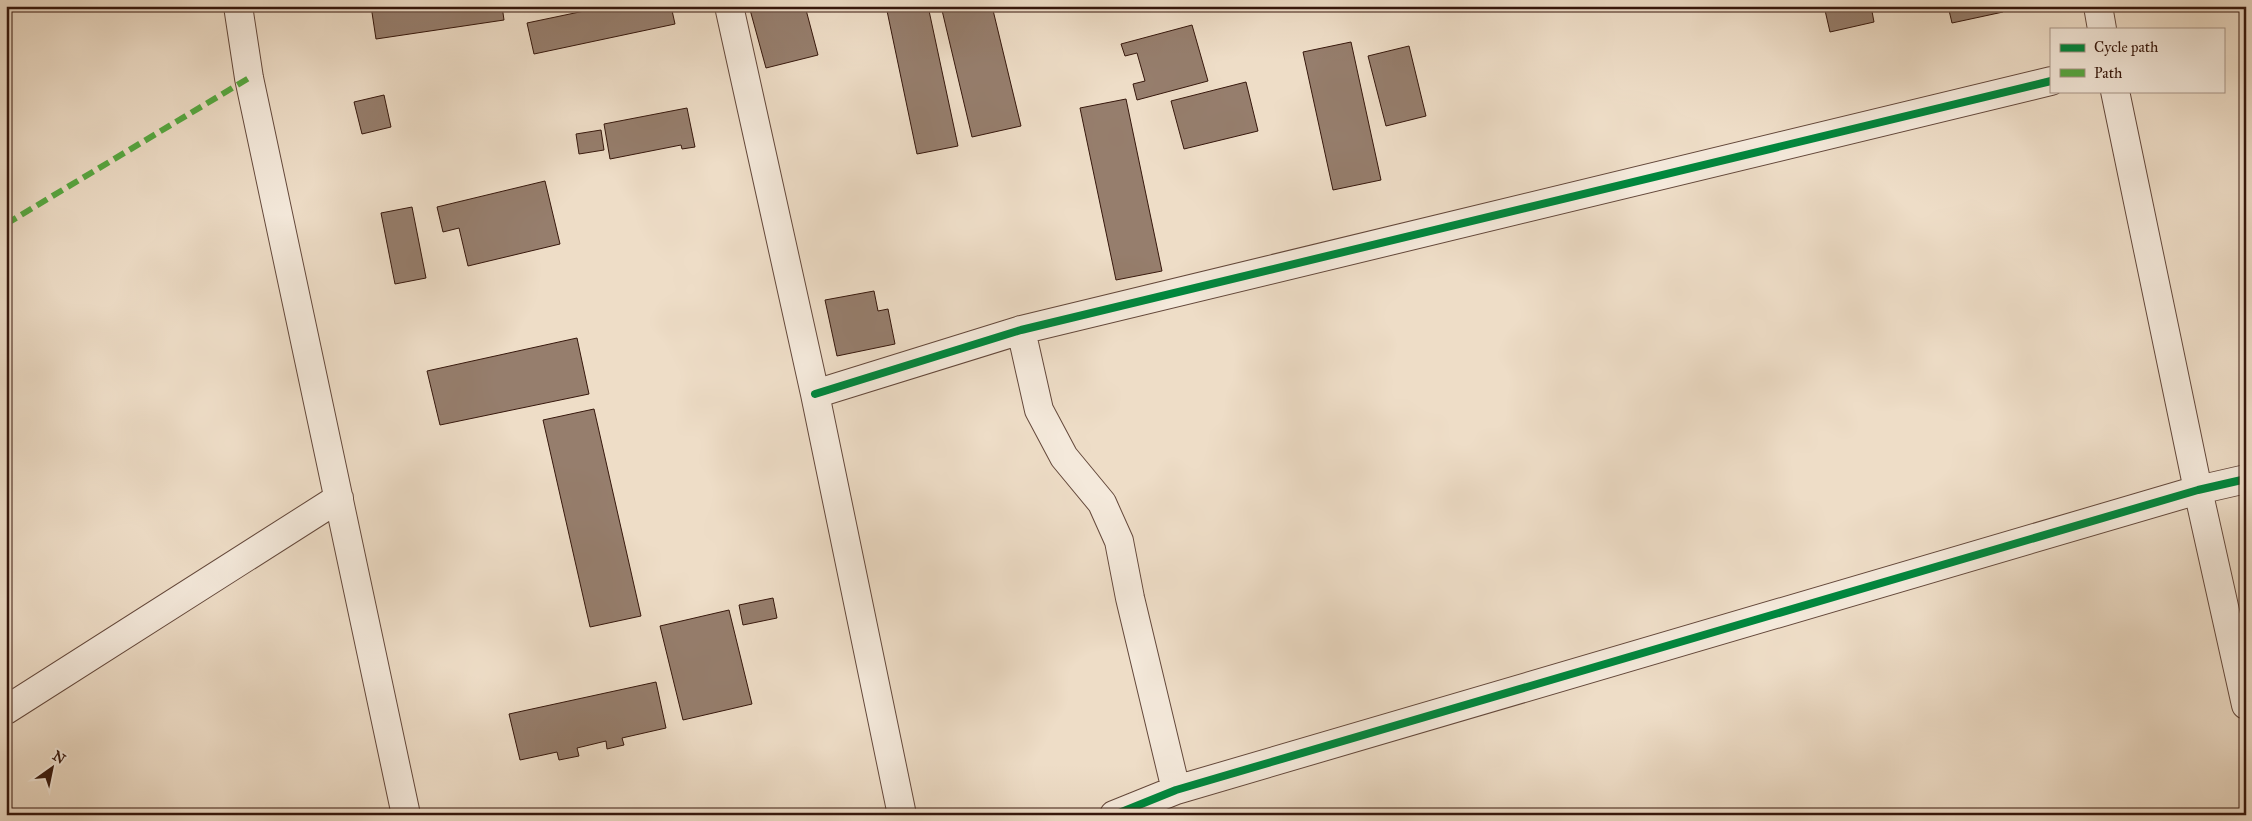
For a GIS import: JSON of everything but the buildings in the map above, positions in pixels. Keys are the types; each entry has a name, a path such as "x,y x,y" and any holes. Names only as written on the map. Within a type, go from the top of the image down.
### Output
{"street":[{"path":"238,6 249,78 406,815"},
{"path":"729,6 815,394 902,815"},
{"path":"2098,6 2102,28"},
{"path":"815,394 1022,330 2050,81"},
{"path":"2115,92 2198,490 2246,706"},
{"path":"1022,330 1038,410 1064,457 1102,503 1119,541 1130,598 1176,790"},
{"path":"1114,815 1176,790 2198,490 2246,479"},
{"path":"6,710 339,498"}],"marked path":[{"path":"6,224 249,78"}],"cycle path":[{"path":"815,394 1021,330 2050,81"},
{"path":"1114,815 1176,790 2198,490 2246,479"}]}
